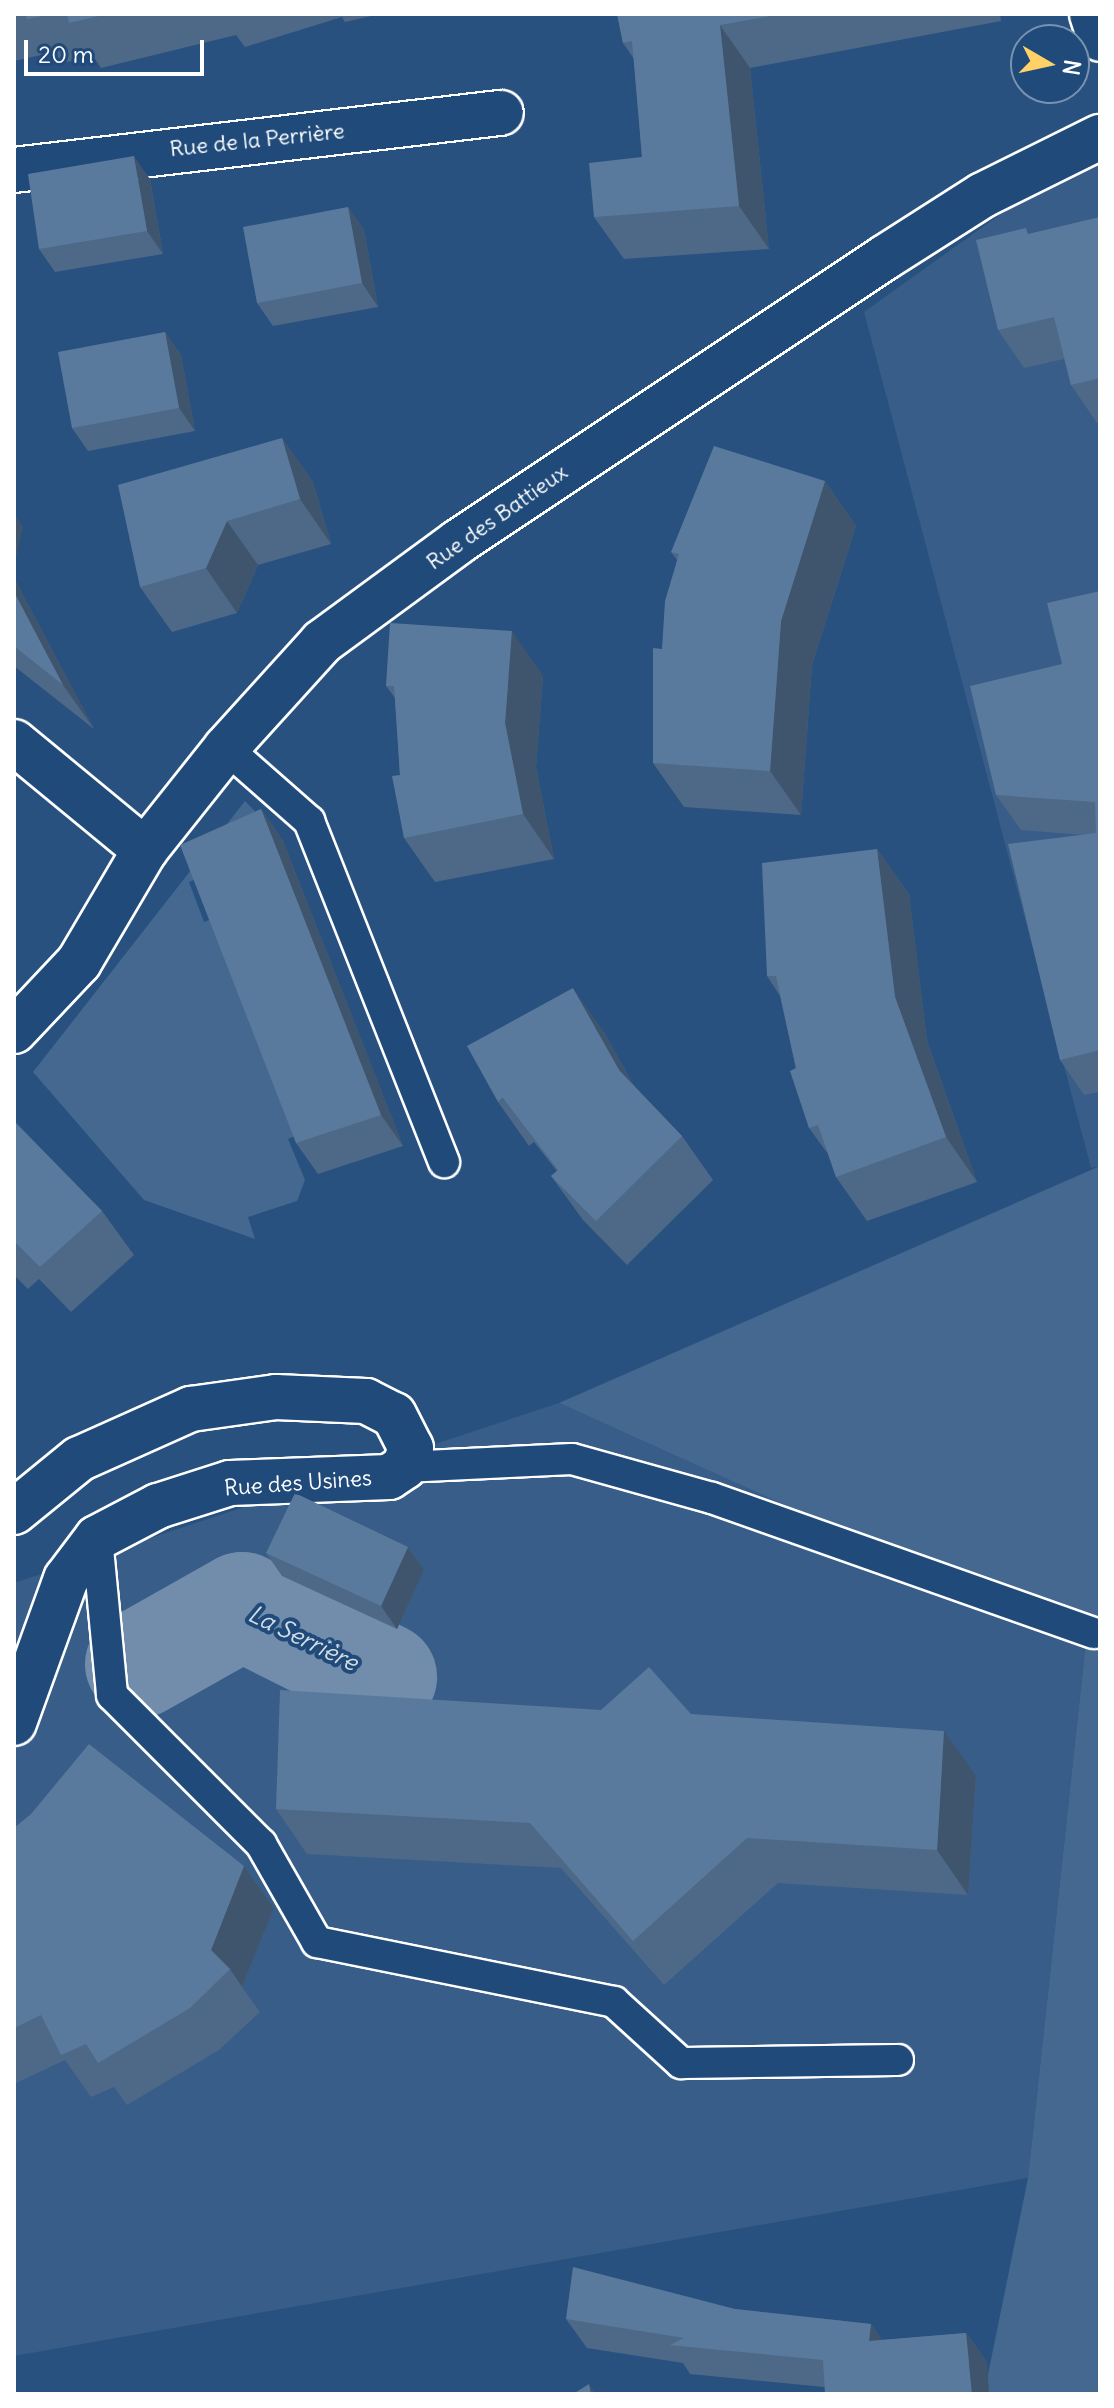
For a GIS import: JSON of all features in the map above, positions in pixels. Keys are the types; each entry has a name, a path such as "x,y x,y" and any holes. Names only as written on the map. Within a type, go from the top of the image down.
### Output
{"street":[{"path":"1092,14 1100,39"},
{"name":"Rue de la Perrière","path":"14,170 501,113"},
{"name":"Rue des Battieux","path":"14,1031 79,962 145,850 226,748 322,642 458,542 983,195 1100,137"},
{"path":"14,742 145,850"},
{"path":"14,1512 79,1459 191,1409 276,1397 366,1401 394,1415 408,1458"},
{"name":"Rue des Usines","path":"14,1723 66,1579 97,1538 158,1506 230,1483 389,1477 408,1458"}],"lane":[{"path":"226,748 309,821 444,1162"},
{"path":"408,1458 572,1459 712,1498 1094,1633"},
{"path":"97,1538 112,1695 261,1844 317,1942 614,2002 681,2063 898,2060"}],"shaded area":[{"path":"1100,143 1100,1166 1091,1168 864,312"},
{"path":"245,801 283,841 189,882 204,922 218,917 302,1133 288,1139 305,1180 297,1201 248,1217 255,1239 144,1200 33,1072"},
{"path":"1100,1166 1100,2394 984,2394 1028,2178 1086,1641 559,1403"},
{"path":"559,1403 1086,1641 1028,2178 14,2356 14,1583"}],"building":[{"path":"26,14 52,14 27,19"},
{"path":"67,14 107,14 69,23"},
{"path":"617,14 782,14 720,25 739,206 594,217 589,163 642,157 632,41 623,43"},
{"path":"134,156 147,231 39,249 28,174"},
{"path":"348,207 362,283 257,303 243,227"},
{"path":"1100,217 1100,378 1071,385 1054,317 998,330 976,240 1026,228 1028,234"},
{"path":"165,332 179,408 72,428 58,352"},
{"path":"282,438 300,499 227,521 206,568 140,587 118,485"},
{"path":"714,446 825,481 781,621 770,771 653,763 653,648 662,649 665,601 679,554 671,552"},
{"path":"1100,591 1100,1050 1060,1060 1008,844 1096,833 1095,802 996,795 970,686 1062,664 1047,603"},
{"path":"14,592 63,685 14,646"},
{"path":"390,623 512,631 505,723 523,814 404,838 392,776 400,775 394,686 386,686"},
{"path":"261,809 381,1115 296,1143 180,845"},
{"path":"877,849 895,997 946,1137 836,1177 818,1125 809,1128 790,1071 796,1068 776,976 767,976 762,863"},
{"path":"573,988 619,1070 682,1136 596,1221 551,1176 558,1170 503,1098 498,1102 467,1046"},
{"path":"14,1121 102,1211 40,1267 14,1241"},
{"path":"295,1493 408,1547 381,1606 266,1553"},
{"path":"649,1667 691,1714 944,1731 937,1850 747,1838 633,1941 530,1823 276,1809 280,1690 601,1710"},
{"path":"89,1744 244,1866 211,1950 230,1969 190,2008 98,2063 86,2044 61,2055 41,2015 14,2028 14,1828 31,1814"},
{"path":"573,2267 735,2309 871,2324 869,2341 966,2333 972,2394 825,2394 823,2360 670,2345 684,2338 566,2319"},
{"path":"589,2384 591,2394 573,2394"}],"waterway":[{"name":"La Serrière","path":"139,1664 242,1606 383,1677"}]}
